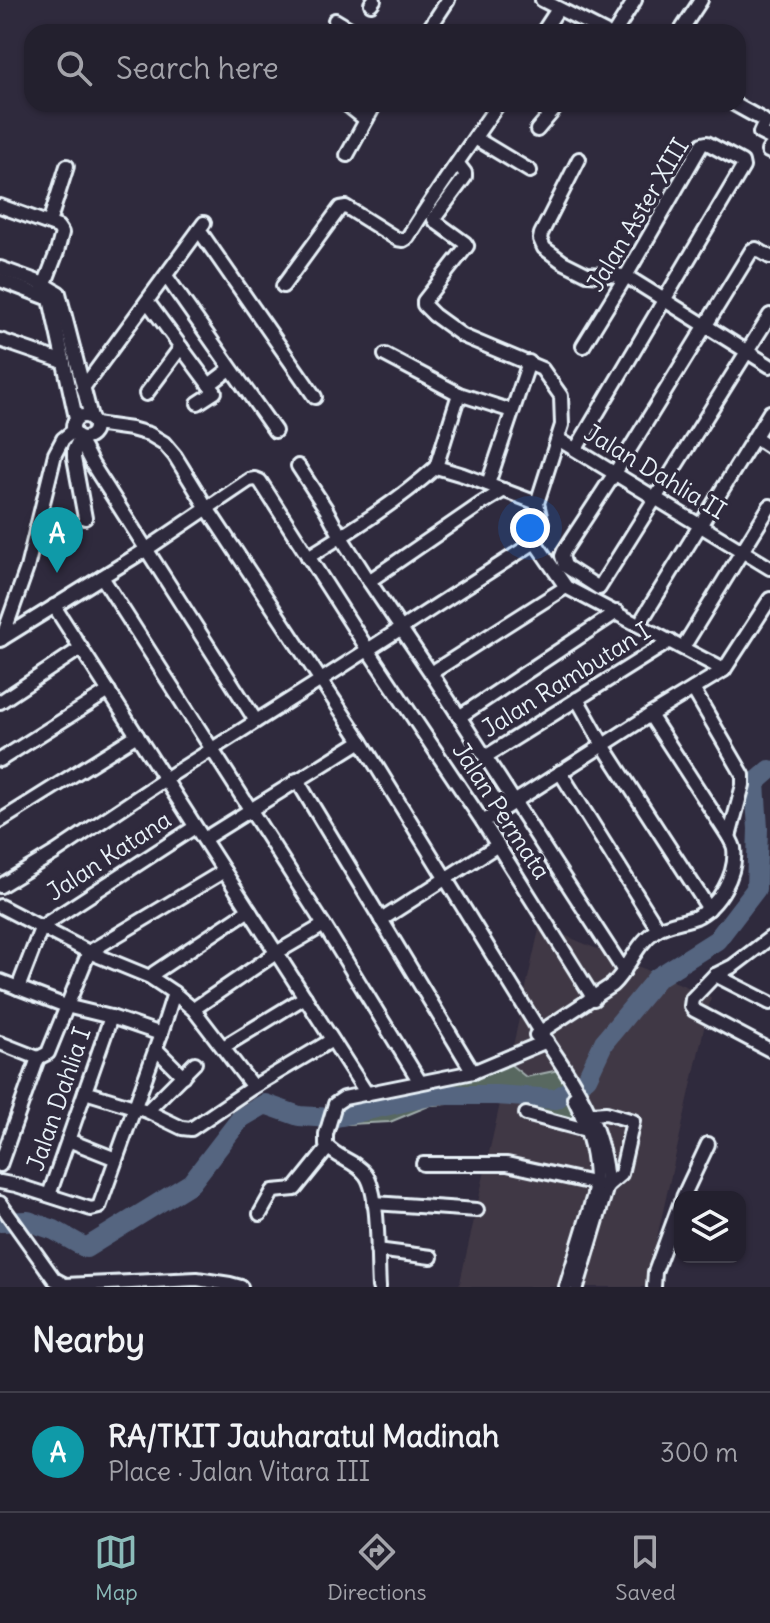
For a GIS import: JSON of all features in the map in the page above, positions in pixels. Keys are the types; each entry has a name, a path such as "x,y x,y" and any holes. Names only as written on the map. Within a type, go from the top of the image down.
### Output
{"street":[{"path":"432,24 448,0"},
{"path":"620,24 635,0"},
{"path":"685,24 701,0"},
{"path":"545,24 549,3 577,24"},
{"path":"335,20 342,24"},
{"path":"746,111 765,122 760,133 770,138"},
{"path":"356,112 366,120"},
{"path":"347,155 370,112"},
{"path":"283,286 340,208 346,207 397,239 408,237 493,112"},
{"path":"537,130 552,112"},
{"path":"475,138 530,171"},
{"name":"Jalan Aster XIII","path":"583,346 702,144 707,143 744,165 665,301"},
{"path":"579,159 541,234 544,248 587,274 626,276 770,366"},
{"path":"0,886 535,542 542,525 537,503 562,425 561,396 542,369 463,336 424,305 467,246 434,219 465,177 458,164"},
{"path":"49,223 67,166"},
{"path":"0,206 49,223 62,233 42,289"},
{"path":"83,388 201,227 315,397"},
{"path":"770,257 754,249 562,556 565,566 599,588 770,315"},
{"path":"0,268 42,289 50,299 77,431 92,464 256,721"},
{"path":"166,276 275,431"},
{"path":"0,280 59,293 94,424 93,434 86,438 77,431"},
{"path":"147,301 215,392 198,403"},
{"path":"576,449 665,301"},
{"path":"0,340 64,362"},
{"path":"146,394 181,347"},
{"path":"385,355 459,394 512,411"},
{"path":"488,484 529,362"},
{"path":"209,385 230,369"},
{"path":"308,557 418,483 436,467 459,394"},
{"path":"643,618 770,412"},
{"path":"85,518 74,458 77,431 83,415 94,424 147,440 159,447 358,742 584,1108 591,1128 595,1170 601,1185 577,1287"},
{"path":"1,640 27,568 55,454 63,439 77,431"},
{"path":"755,437 770,447"},
{"name":"Jalan Dahlia II","path":"558,439 770,568"},
{"path":"298,466 369,581 624,971"},
{"path":"436,467 537,503"},
{"name":"Jalan Permata","path":"204,510 249,480 260,481 498,845 594,999"},
{"path":"369,581 504,490"},
{"path":"687,641 770,506"},
{"path":"1,640 204,510"},
{"path":"535,542 566,587 724,670"},
{"path":"102,577 251,809 420,1082"},
{"path":"431,673 566,587"},
{"path":"483,822 724,670 770,599"},
{"path":"54,606 367,1094"},
{"path":"459,717 617,612"},
{"name":"Jalan Rambutan I","path":"485,757 670,641"},
{"path":"0,702 81,648"},
{"path":"693,689 743,775 729,837"},
{"path":"0,760 109,691"},
{"path":"577,699 603,745 709,909"},
{"path":"379,1287 370,1183 363,1171 328,1148 325,1141 335,1104 340,1100 473,1072 541,1038 612,985 643,941 658,929 709,909 723,891 731,873 734,848 650,715"},
{"path":"0,821 137,735"},
{"path":"204,839 358,742"},
{"path":"560,772 658,929"},
{"path":"297,780 473,1072"},
{"name":"Jalan Katana","path":"44,925 195,827"},
{"path":"381,920 498,845"},
{"path":"0,1165 38,1058 48,1053 91,950 224,871"},
{"path":"0,906 150,977 174,993 194,1010 253,1087"},
{"path":"154,973 249,910"},
{"path":"18,988 44,925"},
{"path":"198,1006 276,953 324,925"},
{"path":"770,938 733,966 715,975 692,999 691,1007 770,1050"},
{"path":"715,975 770,1003"},
{"path":"0,981 66,1006 161,1034"},
{"path":"0,1182 97,1209 116,1159 140,1110 174,993"},
{"path":"228,1044 305,997"},
{"name":"Jalan Dahlia I","path":"49,1195 111,1017"},
{"path":"85,1092 191,1129 253,1087 332,1040"},
{"path":"0,1043 38,1058"},
{"path":"156,1049 183,1076"},
{"path":"140,1110 195,1063"},
{"path":"566,1287 594,1195 601,1185 621,1174 633,1121 584,1108"},
{"path":"526,1114 591,1128"},
{"path":"68,1140 116,1159"},
{"path":"686,1191 708,1144"},
{"path":"260,1214 273,1191 295,1189 328,1148"},
{"path":"423,1164 507,1164 601,1185"},
{"path":"0,1203 61,1285 197,1283 241,1287"},
{"path":"374,1203 477,1210"},
{"path":"654,1287 655,1272 674,1220"},
{"path":"377,1250 431,1257"}],"shaded area":[{"path":"540,925 711,997 646,1287 459,1287"}],"green space":[{"path":"505,1060 526,1077 559,1070 578,1106 586,1130 526,1114 521,1100 431,1105 390,1122 328,1125 335,1104"}],"waterway":[{"path":"0,1222 28,1221 54,1230 86,1248 191,1183 241,1118 265,1104 299,1116 332,1118 434,1095 556,1099 587,1078 604,1042 657,978 717,940 756,889 758,829 755,783 770,770"}],"place":[{"name":"RA/TKIT Jauharatul Madinah","path":"57,573"}]}
